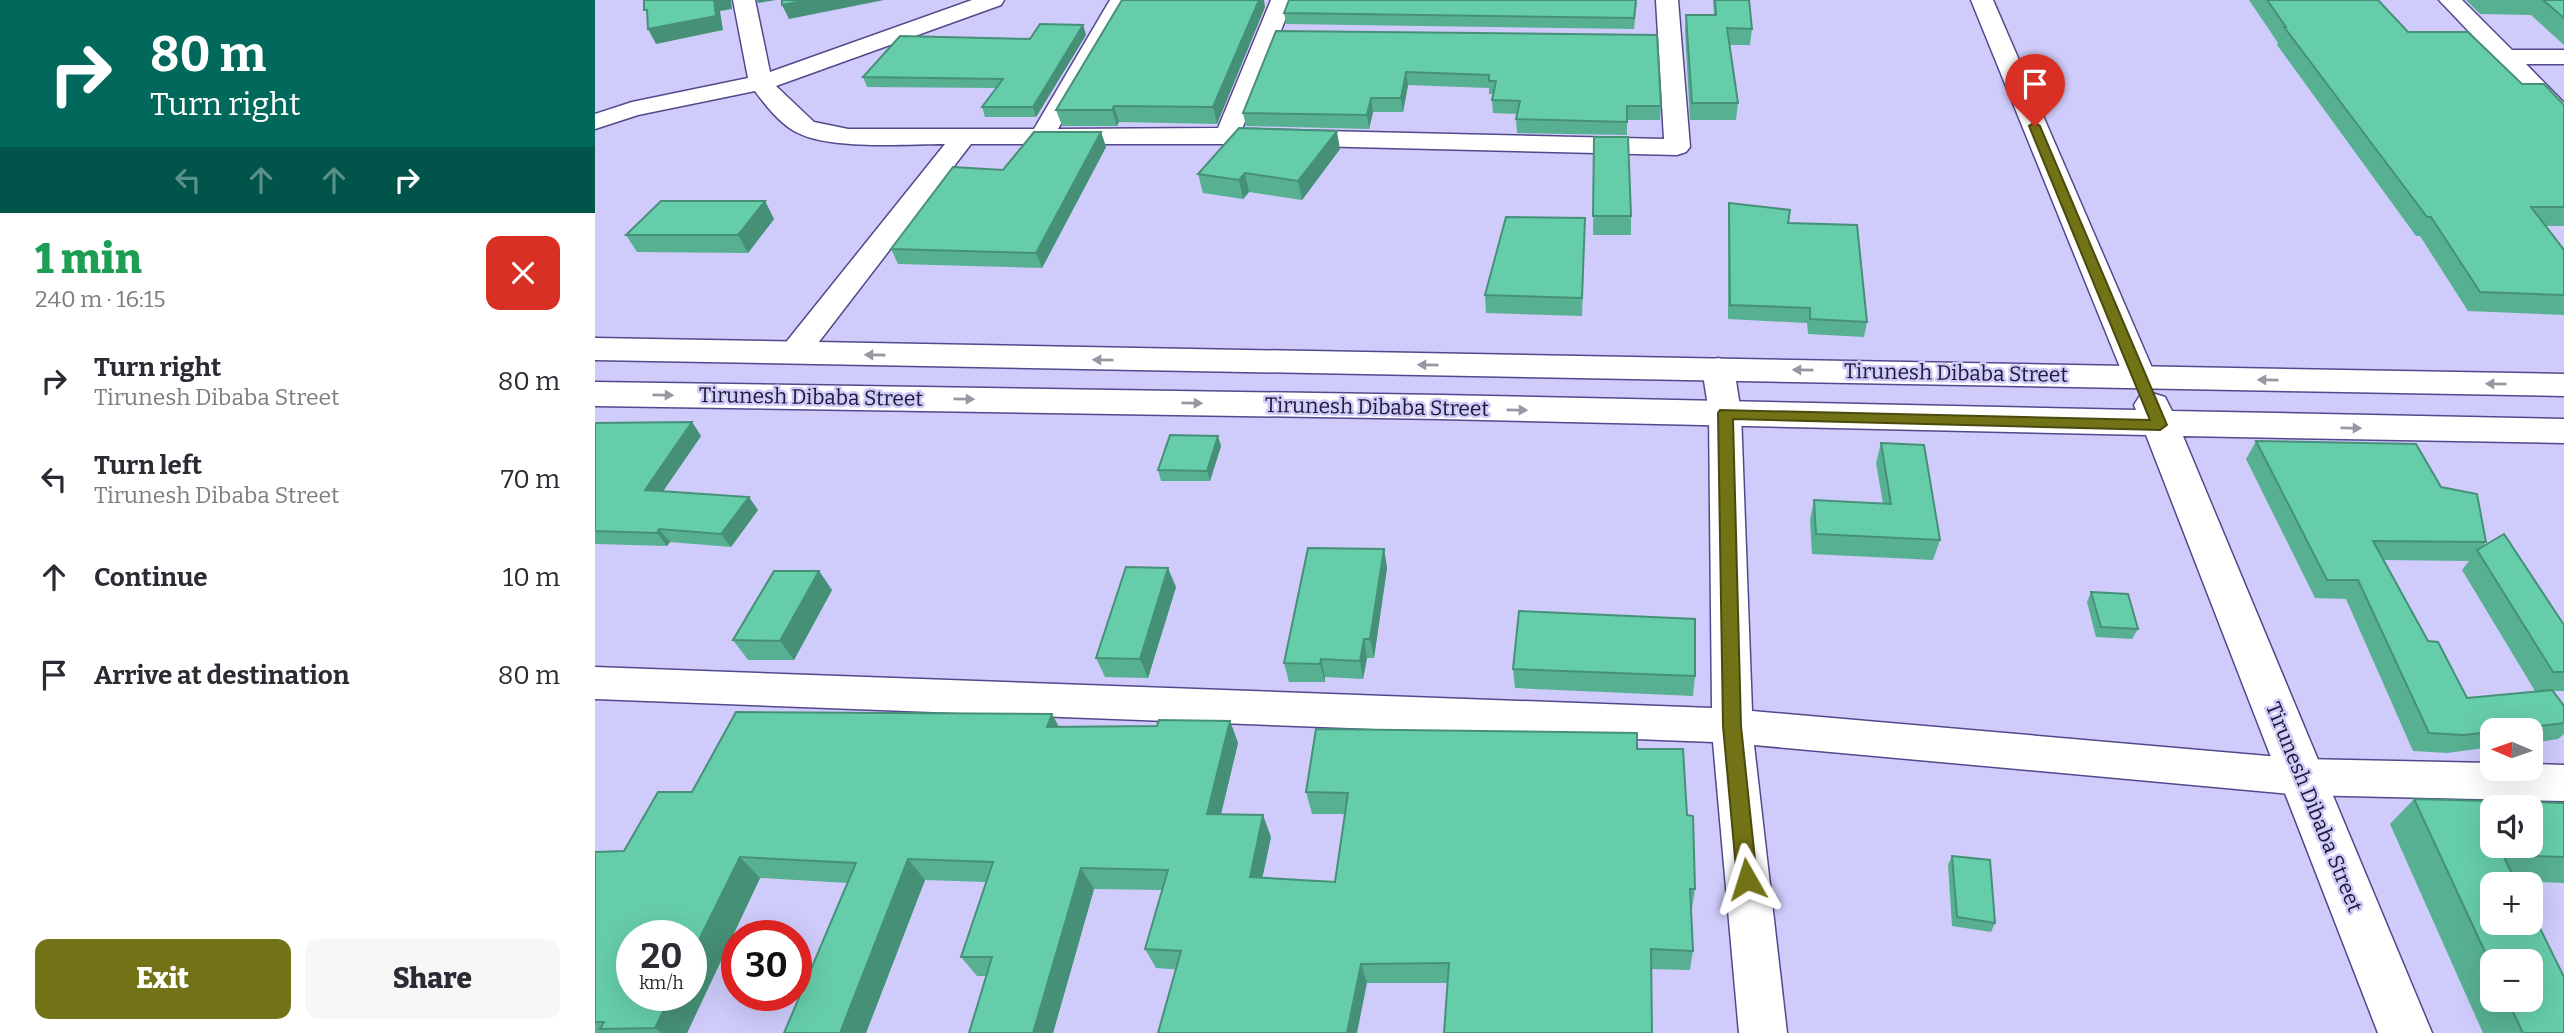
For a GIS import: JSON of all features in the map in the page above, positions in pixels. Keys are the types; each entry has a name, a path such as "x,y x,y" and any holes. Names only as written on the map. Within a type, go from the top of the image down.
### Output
{"main road":[{"name":"Tirunesh Dibaba Street","path":"595,349 2564,385"},
{"name":"Tirunesh Dibaba Street","path":"2140,377 2405,1033"},
{"name":"Tirunesh Dibaba Street","path":"595,394 1725,413 2160,425 2564,432"}],"street":[{"path":"744,0 761,83 773,99 806,128 848,137 1227,136 1677,147 1672,39 1667,0"},
{"path":"1041,137 1121,0"},
{"path":"1227,136 1282,0"},
{"path":"1982,0 2140,377"},
{"path":"2450,0 2564,117"},
{"path":"595,122 632,109 761,83 987,1"},
{"path":"1268,34 1296,35"},
{"path":"1644,39 1672,39"},
{"path":"2505,57 2564,58"},
{"path":"595,97 632,109"},
{"path":"794,353 964,137"},
{"path":"1718,368 1725,413 1732,726 1763,1033"},
{"path":"595,684 1732,726 2302,777 2564,783"}],"building":[{"path":"644,0 714,0 716,16 648,29"},
{"path":"782,0 806,0 782,5"},
{"path":"1122,0 1259,0 1213,107 1114,106 1112,110 1056,110"},
{"path":"1289,0 1636,0 1634,18 1284,13"},
{"path":"1715,0 1749,0 1752,29 1727,28 1738,103 1692,103 1686,15 1716,15"},
{"path":"2267,0 2378,0 2408,32 2468,32 2522,84 2544,84 2564,105 2564,207 2531,207 2564,250 2564,295 2480,292 2431,217 2427,217 2284,27"},
{"path":"2543,0 2564,0 2564,18"},
{"path":"1040,24 1083,25 1033,107 982,107 1003,79 863,77 900,36 1030,39"},
{"path":"1276,31 1657,35 1661,106 1627,106 1627,122 1516,119 1520,101 1492,100 1496,81 1489,81 1489,75 1406,72 1401,98 1371,98 1367,115 1243,113"},
{"path":"1239,128 1337,131 1298,181 1245,173 1239,180 1198,174"},
{"path":"1034,132 1101,132 1036,253 891,249 953,167 1003,170"},
{"path":"1594,137 1628,137 1631,216 1593,216"},
{"path":"661,201 765,201 738,235 626,235"},
{"path":"1729,203 1790,210 1788,223 1857,225 1867,322 1810,319 1810,308 1730,305"},
{"path":"1506,217 1585,218 1582,298 1485,295"},
{"path":"692,422 645,490 749,497 721,534 659,529 657,533 595,531 595,423"},
{"path":"1170,435 1218,436 1207,471 1158,470"},
{"path":"2256,441 2416,444 2441,487 2477,494 2486,542 2373,541 2428,641 2438,642 2467,698 2552,690 2564,706 2564,723 2543,726 2543,718 2480,718 2480,733 2429,733 2358,580 2327,580"},
{"path":"1881,443 1924,445 1940,540 1816,534 1814,500 1891,504"},
{"path":"2504,534 2564,625 2564,672 2553,672 2477,550"},
{"path":"1308,548 1384,549 1370,639 1364,639 1360,661 1321,659 1320,664 1284,663"},
{"path":"1126,567 1168,568 1140,659 1096,658"},
{"path":"774,571 819,571 780,641 733,640"},
{"path":"2091,592 2128,594 2138,629 2101,627"},
{"path":"1519,611 1695,619 1695,676 1513,669"},
{"path":"736,712 1052,714 1047,727 1157,726 1159,720 1230,721 1207,814 1263,815 1250,877 1335,882 1348,793 1306,792 1316,729 1637,733 1637,749 1683,749 1687,815 1693,816 1695,889 1690,889 1693,951 1651,949 1652,1033 1444,1033 1449,963 1361,964 1347,1033 1158,1033 1181,951 1145,949 1168,870 1081,868 1033,1033 969,1033 992,957 961,957 993,862 908,859 840,1033 784,1033 793,1011 812,1011 812,967 856,863 740,857 707,924 707,920 616,920 616,1011 664,1011 655,1028 600,1029 604,1022 595,1022 595,852 624,851 658,792 692,792"},
{"path":"2414,799 2480,801 2480,858 2504,858 2511,872 2480,872 2480,935 2543,934 2564,977 2564,1033 2523,1033 2513,1012 2543,1012 2543,949 2484,949"},
{"path":"2543,802 2564,803 2564,857 2543,856"},
{"path":"1952,856 1990,860 1995,923 1957,917"}],"route":[{"path":"1747,879 1732,726 1725,413 2160,425 2035,126"}]}
